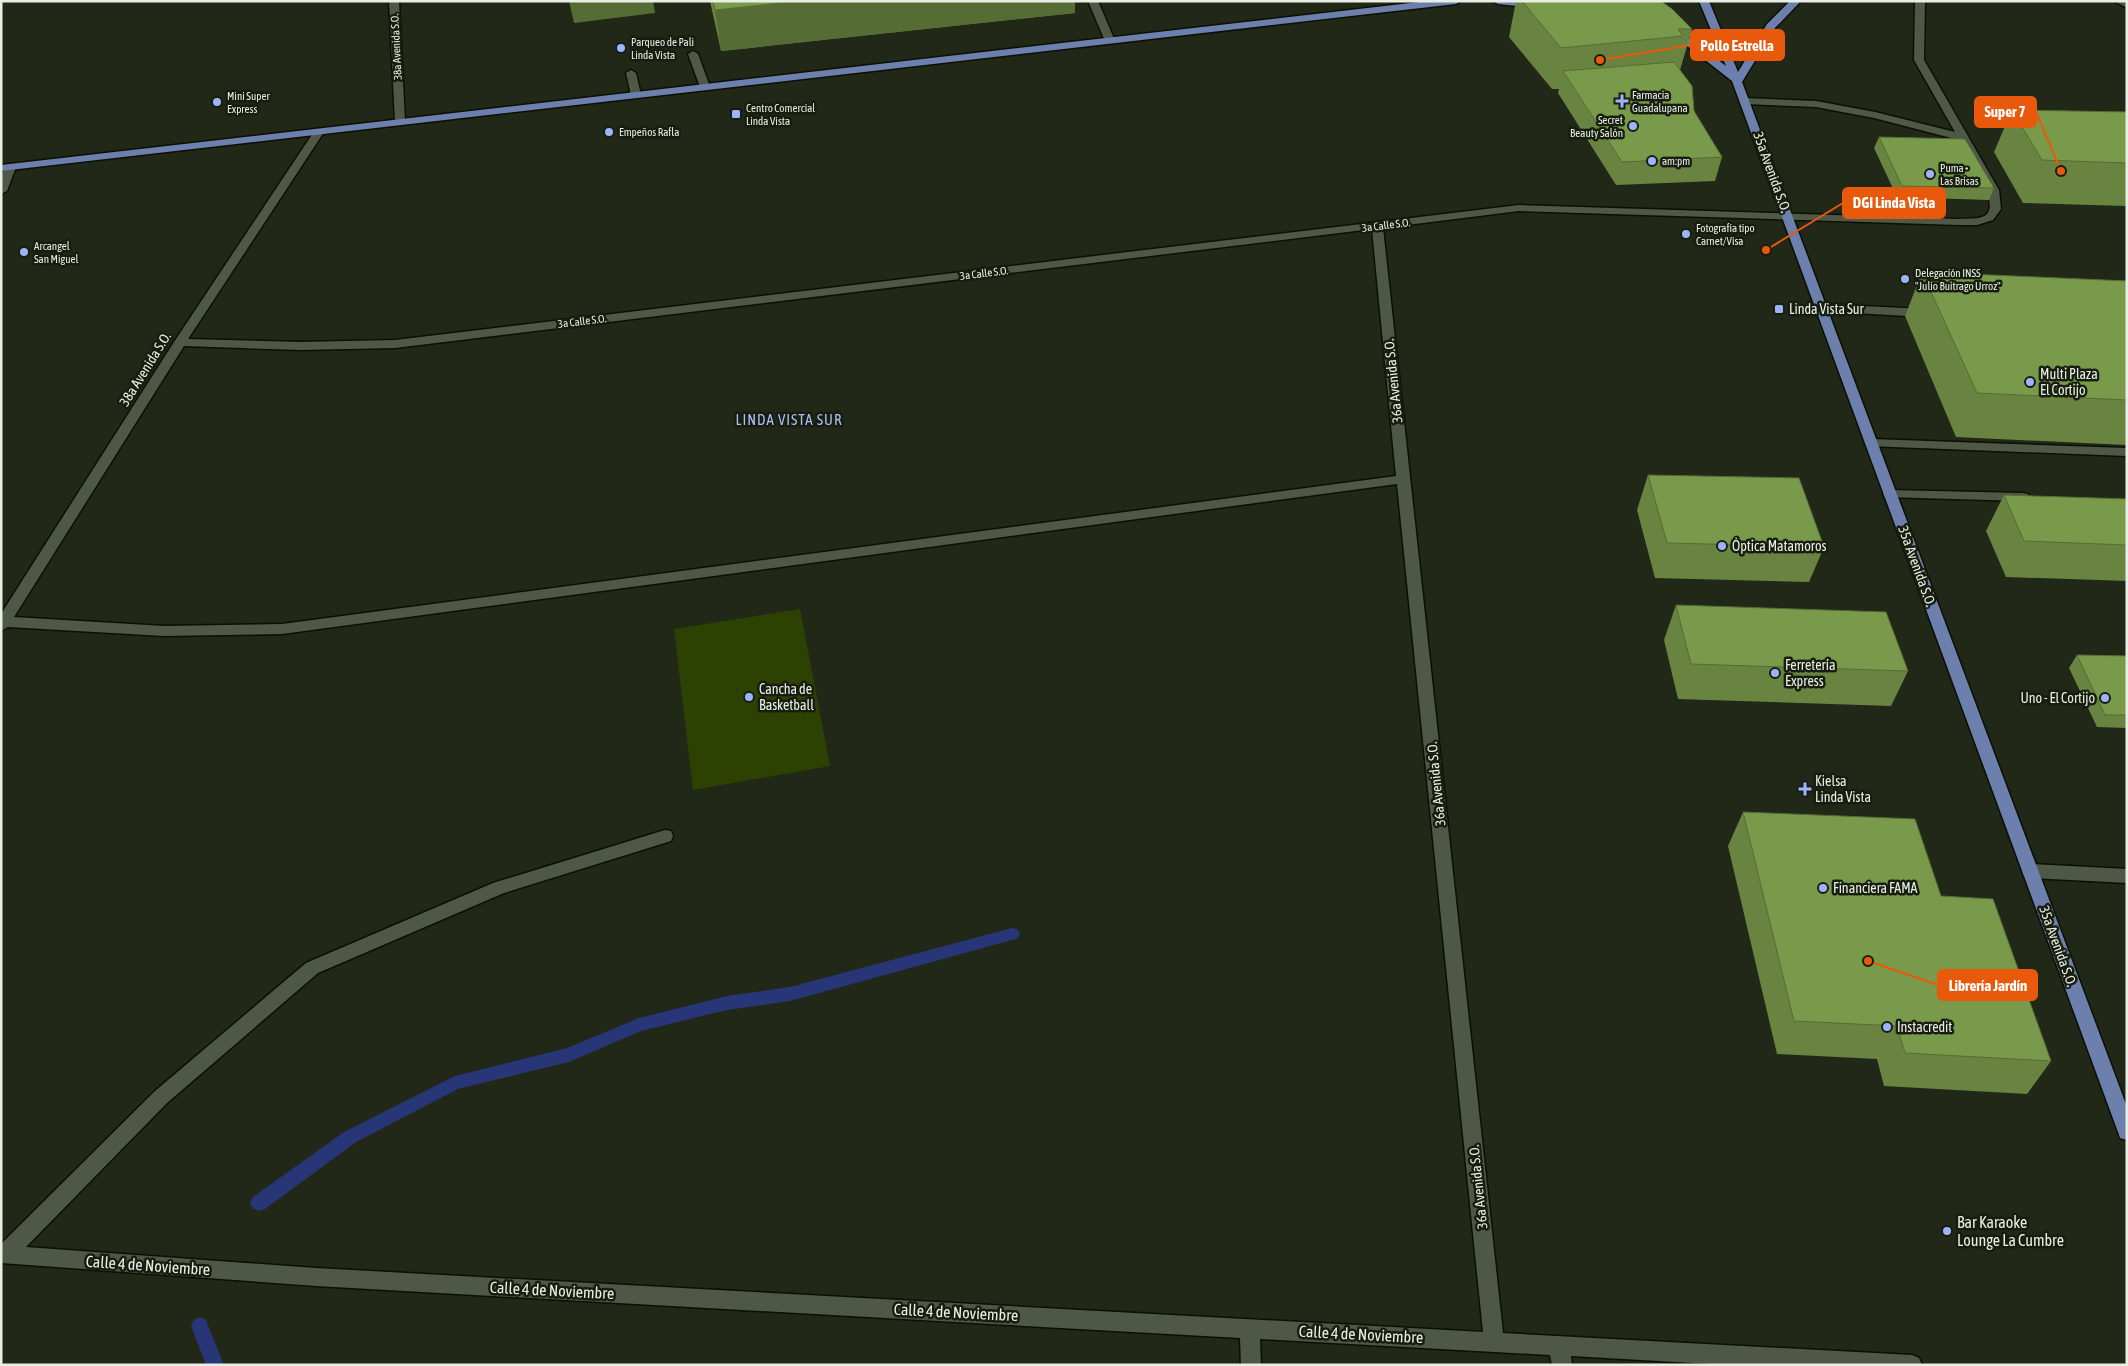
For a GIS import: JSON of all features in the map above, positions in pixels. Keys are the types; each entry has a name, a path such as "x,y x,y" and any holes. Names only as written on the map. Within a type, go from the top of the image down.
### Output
{"main road":[{"path":"6,167 1456,1"},
{"path":"1498,1 1545,6"},
{"name":"35a Avenida S.O.","path":"1704,1 1738,81 2127,1132"},
{"path":"1665,27 1672,30 1738,81 1771,26 1796,1"}],"street":[{"name":"38a Avenida S.O.","path":"394,1 400,122"},
{"path":"1093,1 1110,41"},
{"path":"1920,1 1919,60 1964,138"},
{"path":"2119,1 2127,5"},
{"path":"693,54 705,87"},
{"path":"631,73 636,95"},
{"path":"1745,101 1826,106 1875,115 1964,138"},
{"name":"38a Avenida S.O.","path":"3,624 180,342 318,132"},
{"name":"3a Calle S.O.","path":"180,342 300,346 395,344 1519,208 1959,222 1987,221 1994,215 1997,205 1993,190 1964,138"},
{"path":"1,191 6,167"},
{"name":"36a Avenida S.O.","path":"1377,226 1494,1341"},
{"path":"1822,308 1937,314"},
{"path":"1872,443 2127,452"},
{"path":"3,624 164,631 282,629 1404,479"},
{"path":"1890,494 2041,498"},
{"path":"3,1254 161,1097 312,968 499,888 665,836"},
{"path":"2030,871 2127,876"},
{"name":"Calle 4 de Noviembre","path":"3,1254 316,1278 1494,1341 1560,1355 1912,1365"},
{"path":"1250,1328 1251,1365"}],"green space":[{"name":"Cancha de Basketball","path":"800,609 830,766 693,790 674,629"}],"building":[{"path":"713,1 800,1 715,10"},
{"path":"1522,1 1661,1 1692,29 1678,29 1683,36 1561,48"},
{"path":"1674,62 1692,86 1694,111 1722,157 1622,162 1563,71"},
{"path":"2012,110 2127,112 2127,163 2042,160"},
{"name":"Puma - Las Brisas","path":"1879,137 1965,139 1994,188 1902,186"},
{"path":"1922,272 2127,281 2127,400 1977,393"},
{"path":"1648,475 1799,478 1824,547 1667,543"},
{"path":"2004,495 2127,499 2127,545 2024,541"},
{"path":"1676,605 1886,612 1908,671 1691,664"},
{"path":"2077,655 2127,656 2127,715 2105,715"},
{"path":"1743,812 1915,819 1941,896 1993,899 2051,1061 1905,1053 1897,1026 1794,1021"}],"waterway":[{"path":"259,1203 350,1137 455,1083 569,1055 639,1025 727,1003 790,994 1012,934"},
{"path":"200,1326 215,1365"}],"place":[{"name":"Parqueo de Pali Linda Vista","path":"621,48"},
{"name":"Pollo Estrella","path":"1600,60"},
{"name":"Farmacia Guadalupana","path":"1622,101"},
{"name":"Mini Super Express","path":"217,102"},
{"name":"Centro Comercial Linda Vista","path":"736,114"},
{"name":"Secret Beauty Salón","path":"1633,126"},
{"name":"Empeños Rafla","path":"609,132"},
{"name":"am:pm","path":"1652,161"},
{"name":"Super 7","path":"2061,171"},
{"name":"Puma - Las Brisas","path":"1930,174"},
{"name":"Fotografía tipo Carnet/Visa","path":"1686,234"},
{"name":"DGI Linda Vista","path":"1766,250"},
{"name":"Arcangel San Miguel","path":"24,252"},
{"name":"Delegación INSS \"Julio Buitrago Urroz\"","path":"1905,279"},
{"name":"Linda Vista Sur","path":"1779,309"},
{"name":"Multi Plaza El Cortijo","path":"2030,382"},
{"name":"Óptica Matamoros","path":"1722,546"},
{"name":"Ferretería Express","path":"1775,673"},
{"name":"Cancha de Basketball","path":"749,697"},
{"name":"Uno - El Cortijo","path":"2105,698"},
{"name":"Kielsa Linda Vista","path":"1805,789"},
{"name":"Financiera FAMA","path":"1823,888"},
{"name":"Librería Jardín","path":"1868,961"},
{"name":"Instacredit","path":"1887,1027"},
{"name":"Bar Karaoke Lounge La Cumbre","path":"1947,1231"}],"district":[{"name":"LINDA VISTA SUR","path":"789,420"}]}
